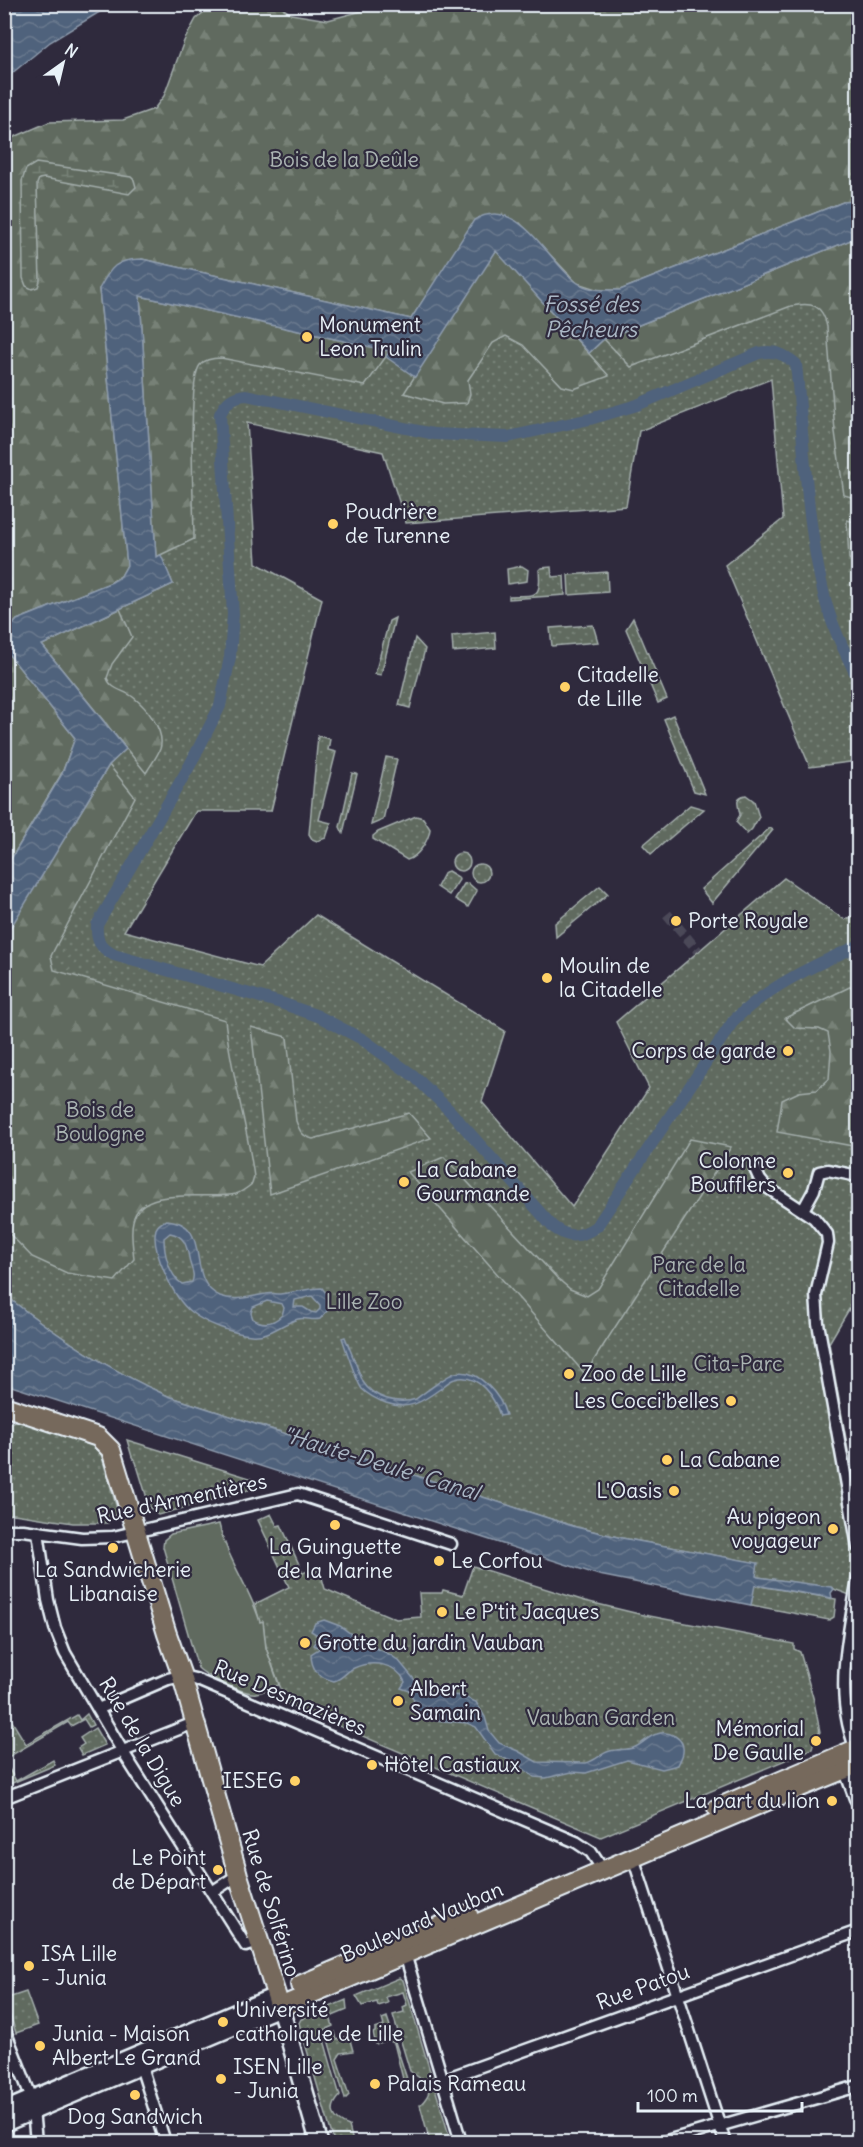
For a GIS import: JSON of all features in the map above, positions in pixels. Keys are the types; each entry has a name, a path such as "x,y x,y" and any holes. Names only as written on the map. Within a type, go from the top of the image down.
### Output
{"main road":[{"path":"4,1395 96,1426 107,1437"},
{"path":"4,1406 90,1434 107,1437"},
{"name":"Rue de Solférino","path":"107,1437 119,1444 140,1531 178,1646 182,1676 194,1723 319,2142"},
{"path":"856,1756 858,1798"},
{"name":"Boulevard Vauban","path":"4,2123 33,2105 278,2001 405,1954 600,1864 633,1857 856,1756"},
{"name":"Boulevard Vauban","path":"278,2001 346,1964 600,1864 856,1756"},
{"name":"Boulevard Vauban","path":"4,2111 33,2105"}],"street":[{"path":"755,1169 765,1186 814,1218 827,1234 828,1243 816,1295 818,1323 858,1547"},
{"path":"802,1210 814,1190 819,1172 828,1170 858,1176"},
{"name":"Rue d'Armentières","path":"4,1530 91,1538 113,1537 298,1494 451,1544"},
{"name":"Rue de la Digue","path":"38,1532 44,1578 55,1628 65,1653 123,1752 246,1946 259,1942"},
{"path":"856,1756 849,1729 844,1667 858,1579"},
{"path":"98,1709 168,1679 182,1676"},
{"name":"Rue Desmazières","path":"182,1676 210,1685 566,1837 587,1848 600,1864"},
{"path":"4,1798 194,1723"},
{"path":"633,1857 725,2142"},
{"path":"212,1892 238,1875"},
{"name":"Rue Patou","path":"442,2080 858,1931"},
{"path":"405,1954 461,2142"},
{"path":"4,2028 33,2105 36,2142"},
{"path":"139,2060 165,2142"},
{"path":"663,2142 858,2086"}],"green space":[{"name":"Bois de la Deûle","path":"388,4 858,5 858,201 843,202 620,290 599,290 577,283 520,223 426,296 411,319 142,259 99,289 127,565 121,576 108,584 17,620 7,631 5,640 5,141 49,122 123,120 154,109 164,96 184,41 196,19 212,5 278,5 291,14 328,20"},
{"path":"36,163 131,177 136,187 129,194 44,178 39,179 37,184 40,281 38,287 32,289 26,286 23,278 22,181 26,169"},
{"path":"858,237 858,499 844,495 835,432 827,327 822,313 815,306 804,304 791,306 631,367 604,339"},
{"name":"Parc de la Citadelle","path":"858,241 858,761 810,767 725,565 783,519 771,379 639,431 626,506 406,523 383,452 247,423 256,563 322,599 271,811 196,811 124,931 260,967 316,915 505,1031 482,1102 572,1207 649,1088 616,1022 784,878 845,920 858,914 858,1294 829,1343 858,1506 858,1598 831,1588 758,1577 756,1576 757,1563 622,1538 576,1527 168,1396 104,1363 63,1338 24,1310 5,1295 4,937 109,765 126,749 42,645 173,584 160,555 140,296 496,250 589,353 604,339"},
{"path":"496,250 609,376 574,389 562,386 523,345 506,336 493,343 468,380 470,394 467,403 443,404 404,393"},
{"path":"140,296 390,351 365,386 221,358 209,359 202,363 196,376 192,419 194,539 156,557"},
{"path":"847,520 858,523 858,562 849,559"},
{"path":"522,566 528,570 527,581 508,584 507,569"},
{"path":"551,567 552,577 564,576 565,595 509,599 509,596 534,594 539,587 539,570"},
{"path":"607,572 608,592 569,595 568,575"},
{"path":"120,609 132,637 112,664 107,678 115,687 138,701 158,727 160,749 146,773 42,645"},
{"path":"395,618 381,675 375,674 389,621"},
{"path":"633,618 667,699 658,703 626,629"},
{"path":"593,625 598,642 552,646 550,628"},
{"path":"495,632 496,648 453,652 452,636"},
{"path":"415,638 425,649 410,708 399,705"},
{"path":"4,641 6,651 75,738 62,773 5,869"},
{"path":"673,715 705,794 694,791 664,719"},
{"path":"318,736 330,739 328,750 336,752 319,820 331,823 326,838 317,841 309,834"},
{"path":"386,757 397,759 383,820 371,825"},
{"name":"Bois de Boulogne","path":"109,765 135,797 51,956 54,970 225,1020 254,1177 252,1184 236,1194 162,1198 149,1202 139,1209 132,1226 134,1259 115,1281 67,1273 32,1257 5,1229 4,1114 10,1094 4,1091 4,937"},
{"path":"352,773 357,774 343,833 340,827"},
{"path":"746,795 754,801 759,817 747,834 736,822 740,815 738,800"},
{"path":"690,805 704,809 651,854 643,845"},
{"path":"416,816 423,818 430,829 422,848 411,858 407,860 373,839 378,832"},
{"path":"770,828 773,830 712,903 701,889"},
{"path":"461,853 467,856 470,862 467,868 461,871 455,868 452,862 455,856"},
{"path":"480,864 486,867 489,873 486,879 480,882 474,879 471,873 474,867"},
{"path":"448,871 459,880 449,895 437,887 445,872"},
{"path":"468,883 477,891 468,907 455,899 464,884"},
{"path":"600,886 608,894 556,937 555,923"},
{"path":"858,983 858,1147 777,1132 782,1100 799,1092 817,1090 829,1079 831,1051 828,1033 819,1029 795,1028 785,1018"},
{"path":"251,1027 287,1037 296,1121 304,1135 313,1139 409,1113 431,1138 270,1194"},
{"path":"690,1139 731,1147 585,1374 408,1172 444,1157 557,1278 570,1289 587,1296 598,1289"},
{"path":"4,1416 12,1423 21,1417 99,1447 118,1512 108,1523 73,1523 14,1514 5,1515"},
{"path":"127,1440 253,1479 252,1489 158,1515 150,1508"},
{"name":"Vauban Garden","path":"271,1514 277,1526 281,1525 303,1573 316,1568 325,1589 396,1619 421,1617 419,1593 442,1593 443,1590 463,1595 473,1566 585,1601 639,1614 794,1644 794,1649 800,1652 820,1732 815,1737 812,1749 601,1837 275,1699 273,1694 281,1689 266,1648 263,1622 260,1623 255,1604 289,1587 258,1520"},
{"path":"219,1524 227,1549 260,1622 263,1621 266,1648 279,1685 259,1692 251,1693 235,1688 209,1676 198,1668 163,1547 164,1540 171,1534"},
{"path":"754,1585 836,1599 834,1617 829,1620 751,1605"},
{"path":"87,1714 93,1725 89,1727 84,1719 71,1726 68,1722 5,1759 5,1722 10,1718 26,1744 77,1715 80,1720"},
{"path":"95,1728 105,1745 82,1755 78,1748 84,1744 80,1738"},
{"path":"53,1760 55,1765 5,1786 5,1762 16,1781"},
{"path":"399,1978 403,1980 451,2142 430,2142 420,2105 429,2093 429,2088 424,2081 410,2071 393,2015 404,2012 403,2007 407,2005 403,1992 386,1997 388,2003 378,2006 377,2002 362,2006 356,1996"},
{"path":"26,1992 38,2025 16,2033 5,1999"},
{"path":"346,2000 347,2010 330,2017 333,2026 322,2033 340,2096 334,2105 334,2114 339,2121 349,2126 353,2142 334,2142 299,2023 301,2019"},
{"path":"387,2017 409,2085 403,2079 394,2043 388,2040 376,2044 373,2033 375,2029 384,2026 382,2019"},
{"path":"335,2032 337,2040 346,2037 350,2040 353,2051 341,2053 337,2059 349,2095 345,2099 327,2036"}],"water":[{"path":"5,4 111,5 50,42 5,79"},
{"name":"Fossé des Pêcheurs","path":"858,201 858,237 604,339 589,353 496,251 415,377 386,357 389,351 140,296 156,557 161,555 173,584 42,645 126,749 109,765 5,937 5,869 62,774 75,738 6,651 7,634 17,620 112,582 121,576 127,565 99,289 115,266 133,259 142,259 411,319 474,220 489,214 504,215 517,222 530,232 564,271 585,287 620,290 843,202"},
{"path":"166,1220 181,1223 190,1231 195,1241 203,1278 209,1288 220,1296 238,1299 322,1288 327,1294 328,1310 320,1319 298,1319 258,1335 236,1332 204,1320 184,1306 160,1261 155,1238 156,1229","holes":["170,1233 180,1237 185,1244 193,1272 192,1282 182,1284 171,1269 166,1257 164,1238","312,1296 320,1305 320,1309 316,1313 303,1307 294,1307 295,1300","267,1301 282,1304 284,1308 279,1318 264,1323 253,1319 251,1313 253,1307"]},
{"path":"5,1295 83,1351 168,1396 576,1527 622,1538 758,1563 756,1576 758,1577 831,1587 834,1589 831,1593 832,1598 755,1585 751,1605 599,1575 5,1384"},
{"path":"345,1337 363,1382 367,1388 379,1396 386,1399 409,1401 416,1399 447,1377 464,1372 480,1379 494,1392 506,1415 500,1416 484,1388 471,1379 463,1378 451,1380 427,1398 408,1406 394,1405 376,1399 364,1391 360,1385 342,1338"},
{"path":"324,1620 340,1626 361,1641 389,1654 399,1661 418,1684 431,1693 462,1696 476,1702 485,1717 489,1731 499,1743 537,1762 586,1763 613,1750 633,1748 654,1735 662,1733 671,1734 679,1739 683,1747 682,1757 678,1765 662,1769 627,1760 586,1773 572,1772 546,1778 534,1777 517,1764 495,1754 476,1727 467,1723 433,1720 418,1712 411,1705 414,1701 410,1691 401,1688 405,1682 390,1667 368,1664 351,1669 334,1681 324,1678 312,1665 311,1654 320,1648 314,1645 319,1636 311,1631 315,1623"}],"waterway":[{"path":"858,679 834,628 824,595 809,509 796,364 783,355 770,352 759,353 637,405 590,419 508,437 434,434 246,395 237,397 227,403 220,414 233,614 230,657 220,706 190,765 97,925 100,943 114,955 281,1003 318,1016 362,1039 414,1076 449,1110 552,1226 569,1235 580,1235 597,1226 734,1020 777,987 858,946"},
{"path":"4,522 6,537 4,540"}],"tunnel":[{"path":"667,914 698,951"}],"place":[{"name":"Monument Leon Trulin","path":"307,337"},
{"name":"Poudrière de Turenne","path":"333,524"},
{"name":"Citadelle de Lille","path":"565,687"},
{"name":"Porte Royale","path":"676,921"},
{"name":"Moulin de la Citadelle","path":"547,978"},
{"name":"Corps de garde","path":"788,1051"},
{"name":"Colonne Boufflers","path":"788,1173"},
{"name":"La Cabane Gourmande","path":"404,1182"},
{"name":"Zoo de Lille","path":"569,1374"},
{"name":"Les Cocci'belles","path":"731,1401"},
{"name":"La Cabane","path":"667,1460"},
{"name":"L'Oasis","path":"674,1491"},
{"name":"La Guinguette de la Marine","path":"335,1525"},
{"name":"Au pigeon voyageur","path":"833,1529"},
{"name":"La Sandwicherie Libanaise","path":"113,1548"},
{"name":"Le Corfou","path":"439,1561"},
{"name":"Le P'tit Jacques","path":"442,1612"},
{"name":"Grotte du jardin Vauban","path":"305,1643"},
{"name":"Albert Samain","path":"398,1701"},
{"name":"Mémorial De Gaulle","path":"816,1741"},
{"name":"Hôtel Castiaux","path":"372,1765"},
{"name":"IESEG","path":"295,1781"},
{"name":"La part du lion","path":"832,1801"},
{"name":"Le Point de Départ","path":"218,1870"},
{"name":"ISA Lille - Junia","path":"29,1966"},
{"name":"Université catholique de Lille","path":"223,2022"},
{"name":"Junia - Maison Albert Le Grand","path":"40,2046"},
{"name":"ISEN Lille - Junia","path":"221,2079"},
{"name":"Palais Rameau","path":"375,2084"},
{"name":"Dog Sandwich","path":"135,2095"}],"park label":[{"name":"Lille Zoo","path":"364,1302"},
{"name":"Cita-Parc","path":"738,1364"}],"water label":[{"name":"\"Haute-Deule\" Canal","path":"381,1463"}]}
